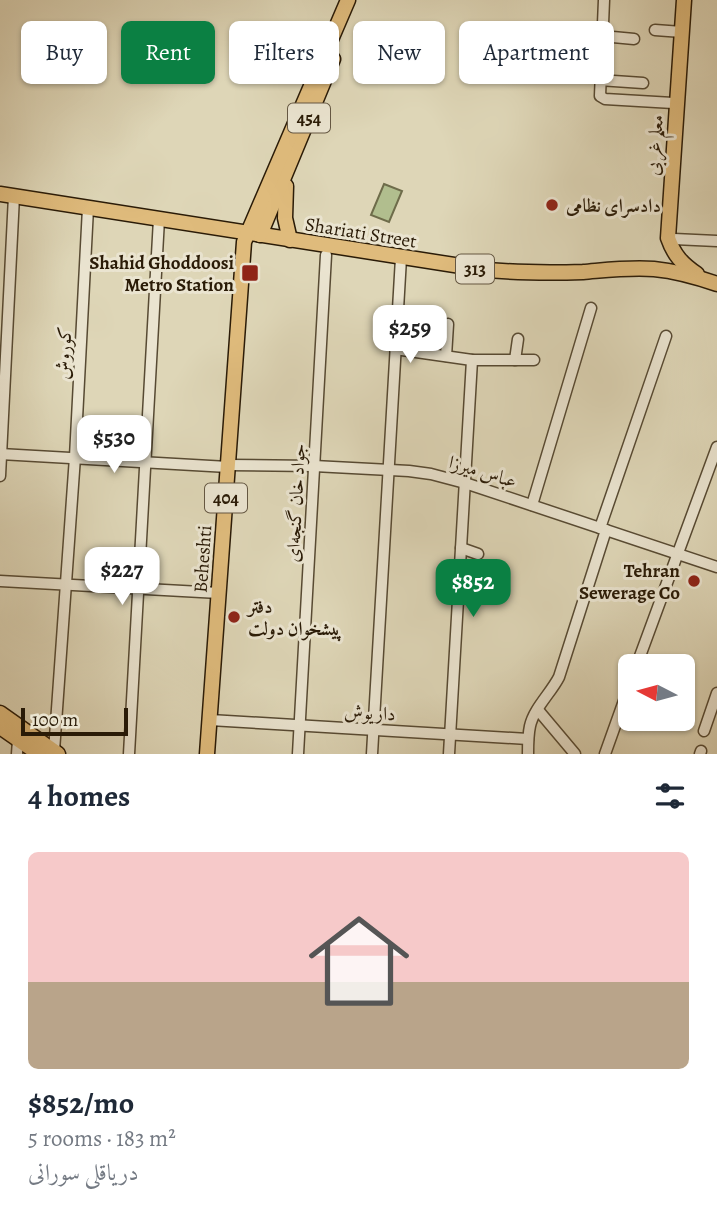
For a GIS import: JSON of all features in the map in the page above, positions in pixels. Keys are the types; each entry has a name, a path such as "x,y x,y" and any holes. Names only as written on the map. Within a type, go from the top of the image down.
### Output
{"main road":[{"name":"454","path":"251,237 288,169 342,25 348,0"},
{"name":"454","path":"251,237 342,25 357,0"},
{"path":"683,72 682,32 688,5"},
{"path":"683,72 688,5"},
{"name":"معلم غربی","path":"673,244 668,238 683,72"},
{"path":"288,169 284,207 290,240"},
{"name":"Shariati Street","path":"7,200 159,224 290,240 326,250 480,270 520,272 650,269 675,272 710,282"},
{"name":"Beheshti","path":"207,754 251,237"},
{"path":"650,269 667,262 673,244"},
{"path":"673,244 683,264 710,282"},
{"path":"0,713 56,753"},
{"path":"0,727 18,747 39,754"}],"street":[{"path":"603,21 604,0"},
{"path":"655,30 682,32"},
{"path":"614,37 634,39"},
{"path":"614,81 643,83"},
{"path":"599,84 602,98 673,103"},
{"path":"0,475 7,200"},
{"name":"کوروش","path":"56,753 88,212"},
{"path":"129,754 159,224"},
{"path":"673,244 717,241"},
{"name":"جواد خان گنجه‌ای","path":"298,754 326,250"},
{"path":"372,754 401,258"},
{"path":"532,505 591,308"},
{"path":"446,356 448,324"},
{"path":"528,754 532,718 559,677 603,529 666,336"},
{"path":"515,360 518,340"},
{"path":"395,349 472,360 534,360"},
{"path":"449,754 472,360"},
{"path":"641,654 717,447"},
{"name":"عباس میرزا","path":"1,454 145,458 431,474 717,567"},
{"path":"461,548 478,554"},
{"path":"0,581 219,593"},
{"path":"704,731 716,698"},
{"path":"538,710 575,754"},
{"path":"605,754 618,718"},
{"name":"داریوش","path":"210,720 528,739"}],"green space":[{"path":"384,184 402,191 389,222 371,215"}],"place":[{"name":"دادسرای نظامی","path":"552,205"},
{"name":"Shahid Ghoddoosi Metro Station","path":"250,273"},
{"name":"Tehran Sewerage Co","path":"694,581"},
{"name":"دفتر پیشخوان دولت","path":"234,617"}]}
